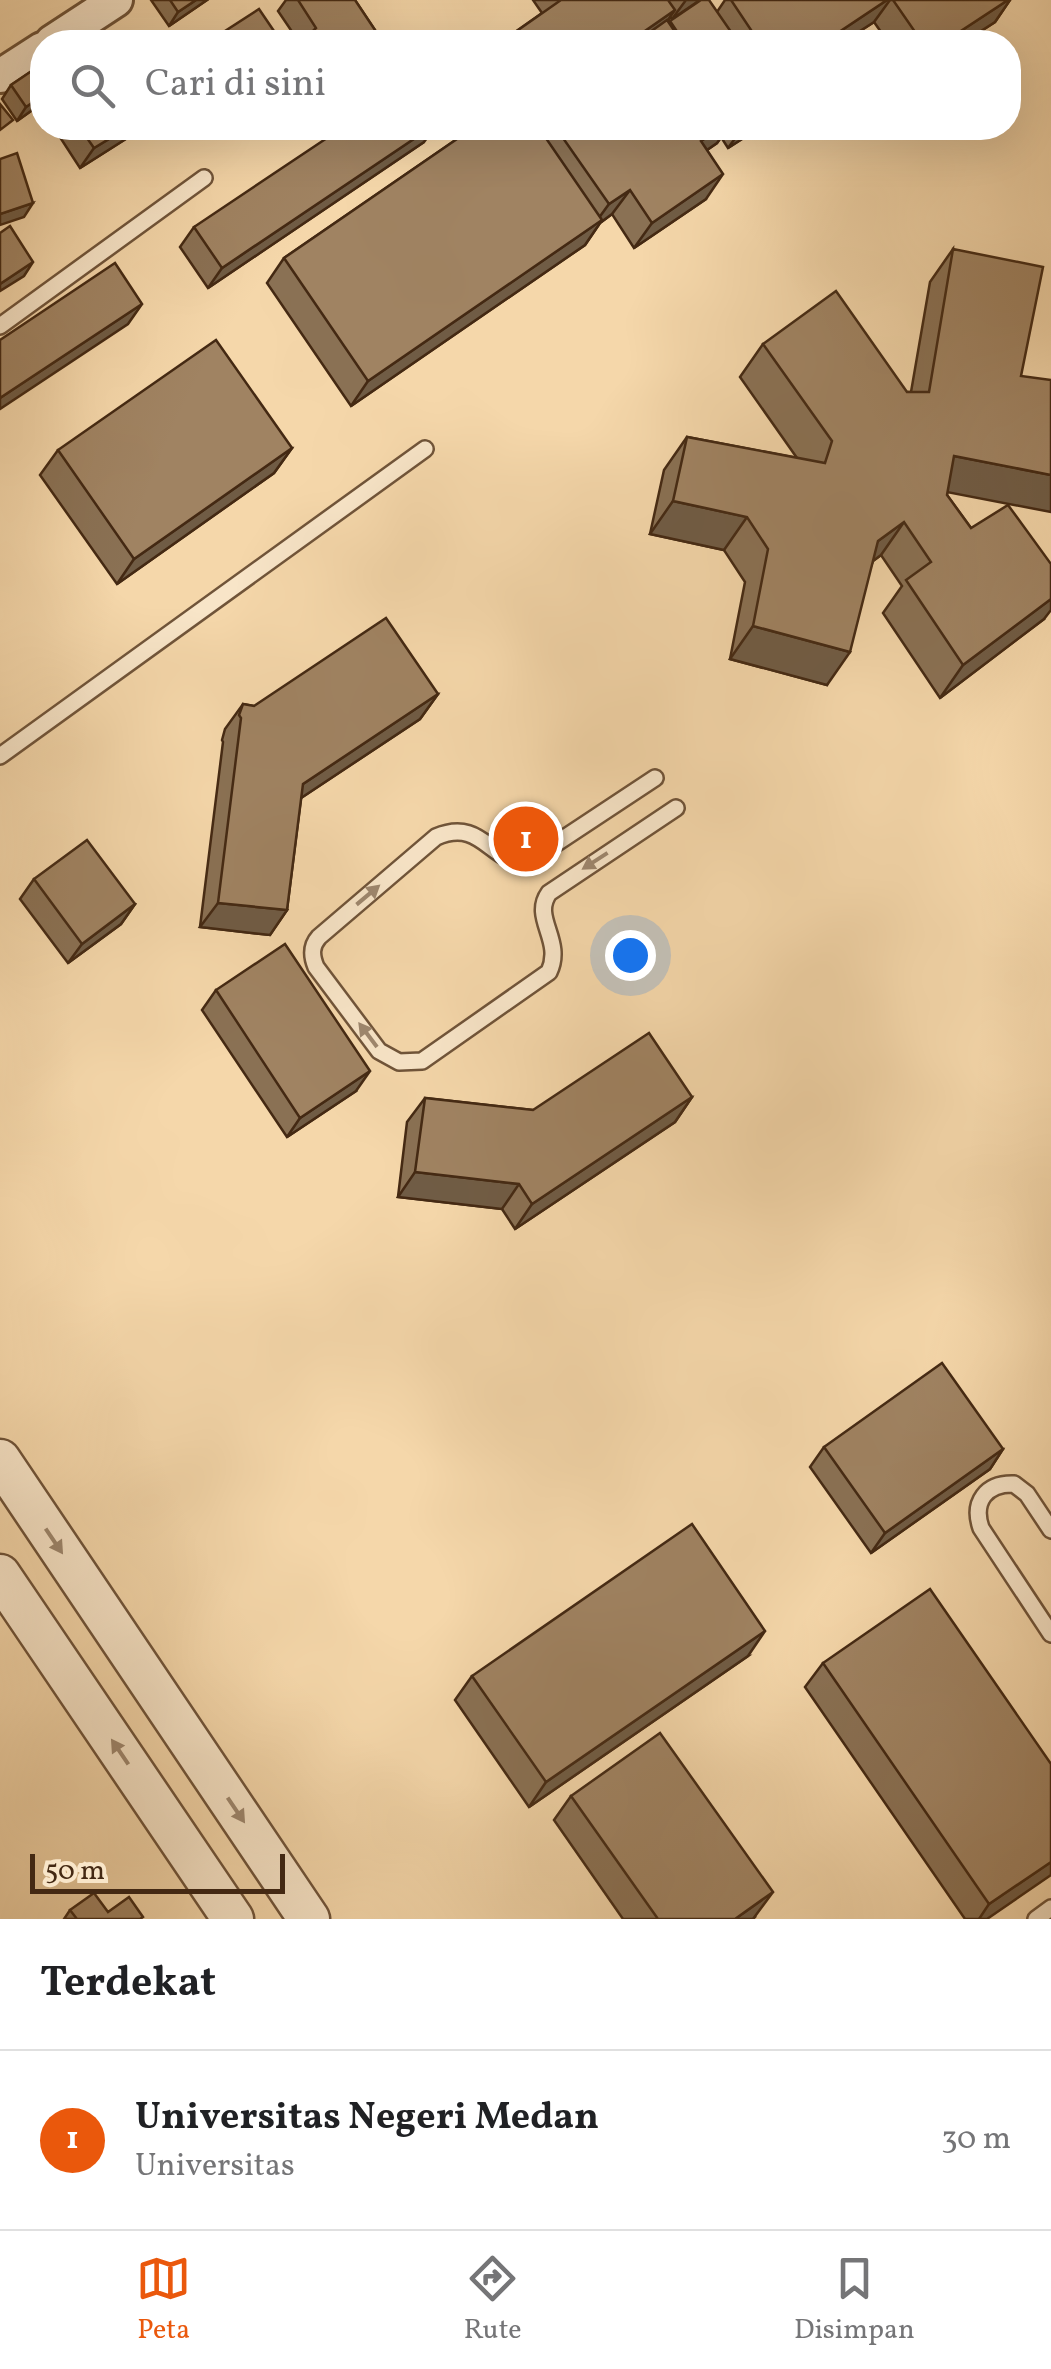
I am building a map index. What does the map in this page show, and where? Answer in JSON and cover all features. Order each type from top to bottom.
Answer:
[{"type":"street","points":[[70,30],[116,0]]},
{"type":"street","points":[[0,76],[30,56]]},
{"type":"street","points":[[0,1460],[309,1919]]},
{"type":"street","points":[[0,1575],[234,1919]]},
{"type":"lane","points":[[0,326],[204,178]]},
{"type":"lane","points":[[0,756],[425,448]]},
{"type":"lane","points":[[654,778],[532,860],[513,861],[467,833],[456,831],[436,838],[314,943],[316,967],[379,1051],[399,1062],[422,1061],[549,972],[554,949],[542,909],[549,893],[676,808]]},
{"type":"lane","points":[[1051,1530],[1027,1494],[1014,1484],[999,1484],[980,1501],[977,1518],[981,1528],[1051,1634]]},
{"type":"lane","points":[[1034,1608],[1051,1597]]},
{"type":"lane","points":[[1036,1919],[1051,1908]]},
{"type":"building","points":[[170,0],[196,0],[178,12]]},
{"type":"building","points":[[298,0],[355,0],[375,30],[314,30]]},
{"type":"building","points":[[561,0],[668,0],[675,10],[646,30],[518,30]]},
{"type":"building","points":[[701,0],[709,0],[730,30],[676,30],[670,21]]},
{"type":"building","points":[[731,0],[887,0],[842,30],[751,30]]},
{"type":"building","points":[[893,0],[1008,0],[962,30],[914,30]]},
{"type":"building","points":[[259,9],[273,30],[227,30]]},
{"type":"building","points":[[667,20],[674,30],[653,30]]},
{"type":"building","points":[[30,72],[30,104],[26,107],[11,85]]},
{"type":"building","points":[[0,104],[13,120],[0,130]]},
{"type":"building","points":[[88,140],[107,140],[94,148]]},
{"type":"building","points":[[324,140],[412,140],[222,268],[194,227]]},
{"type":"building","points":[[456,140],[547,140],[602,220],[368,381],[284,258]]},
{"type":"building","points":[[564,140],[703,140],[723,174],[652,223],[630,190],[609,204]]},
{"type":"building","points":[[17,153],[33,203],[0,214],[0,159]]},
{"type":"building","points":[[10,226],[33,262],[0,284],[0,233]]},
{"type":"building","points":[[953,249],[1043,267],[1021,376],[1051,380],[1051,475],[954,456],[947,495],[971,528],[1008,505],[1051,564],[1051,599],[963,665],[906,580],[931,562],[904,522],[878,541],[850,652],[753,626],[768,549],[747,517],[673,501],[687,437],[825,463],[832,441],[763,344],[836,291],[907,392],[929,392]]},
{"type":"building","points":[[115,263],[142,304],[0,398],[0,340]]},
{"type":"building","points":[[216,340],[292,448],[134,559],[58,450]]},
{"type":"building","points":[[386,618],[438,694],[303,784],[287,910],[218,903],[243,704],[254,706]]},
{"type":"building","points":[[87,840],[135,904],[82,944],[34,879]]},
{"type":"building","points":[[285,944],[370,1071],[300,1118],[216,990]]},
{"type":"building","points":[[649,1033],[692,1097],[532,1204],[519,1184],[415,1172],[425,1098],[533,1110]]},
{"type":"building","points":[[942,1363],[1003,1449],[885,1533],[824,1447]]},
{"type":"building","points":[[692,1524],[765,1631],[546,1782],[472,1676]]},
{"type":"building","points":[[930,1589],[1051,1764],[1051,1862],[989,1904],[823,1663]]},
{"type":"building","points":[[660,1733],[773,1892],[735,1919],[658,1919],[571,1796]]},
{"type":"building","points":[[94,1893],[108,1912],[129,1897],[143,1917],[77,1919],[70,1910]]},
{"type":"place","name":"Universitas Negeri Medan","points":[[526,839]]}]
